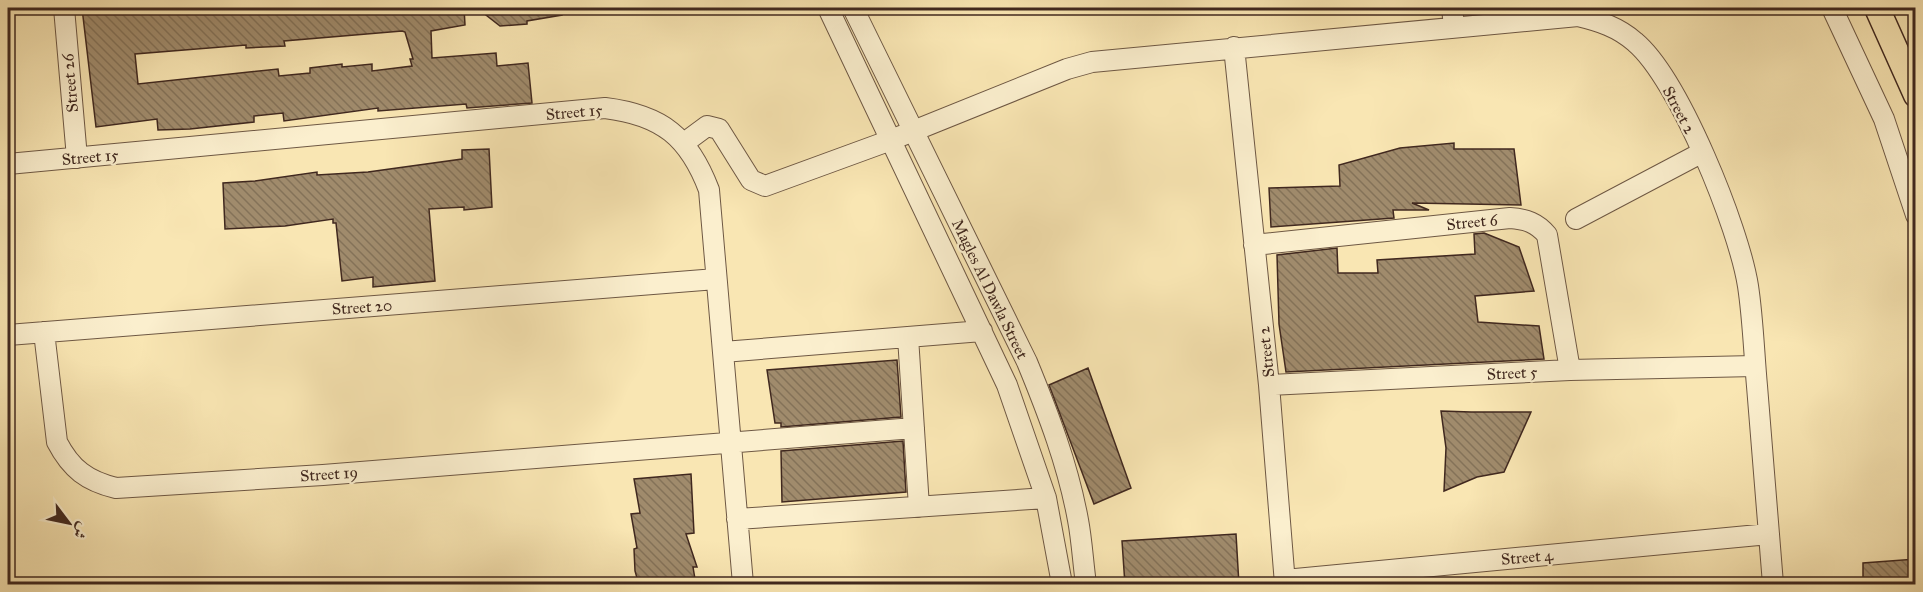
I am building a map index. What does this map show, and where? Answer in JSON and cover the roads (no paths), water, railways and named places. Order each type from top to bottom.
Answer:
[{"type":"main road","points":[[1877,8],[1916,95]]},
{"type":"street","name":"Street 26","points":[[64,8],[77,159]]},
{"type":"street","name":"Magles Al Dawla Street","points":[[828,8],[1007,385],[1046,498],[1062,585]]},
{"type":"street","name":"Magles Al Dawla Street","points":[[853,8],[1027,362],[1048,414],[1065,467],[1078,521],[1086,585]]},
{"type":"street","points":[[1452,8],[1454,27]]},
{"type":"street","points":[[1832,8],[1884,119],[1916,215]]},
{"type":"street","name":"Street 2","points":[[684,143],[707,126],[719,129],[752,180],[765,186],[1092,62],[1578,16],[1599,21],[1619,30],[1636,43],[1650,59],[1682,110],[1732,223],[1748,285],[1773,585]]},
{"type":"street","name":"Street 2","points":[[1234,47],[1269,385],[1285,582]]},
{"type":"street","name":"Street 15","points":[[8,164],[605,108],[632,112],[658,122],[684,143],[698,162],[709,190],[743,585]]},
{"type":"street","points":[[1576,219],[1701,153]]},
{"type":"street","name":"Street 6","points":[[1254,244],[1510,218],[1524,219],[1539,226],[1547,236],[1570,370]]},
{"type":"street","name":"Street 20","points":[[8,335],[716,279]]},
{"type":"street","points":[[723,352],[982,331]]},
{"type":"street","name":"Street 19","points":[[44,332],[57,442],[65,458],[77,472],[95,483],[116,488],[914,428]]},
{"type":"street","points":[[908,337],[919,507]]},
{"type":"street","name":"Street 5","points":[[1269,385],[1570,370],[1755,366]]},
{"type":"street","points":[[737,519],[1046,498]]},
{"type":"street","name":"Street 4","points":[[1285,582],[1769,534]]}]
